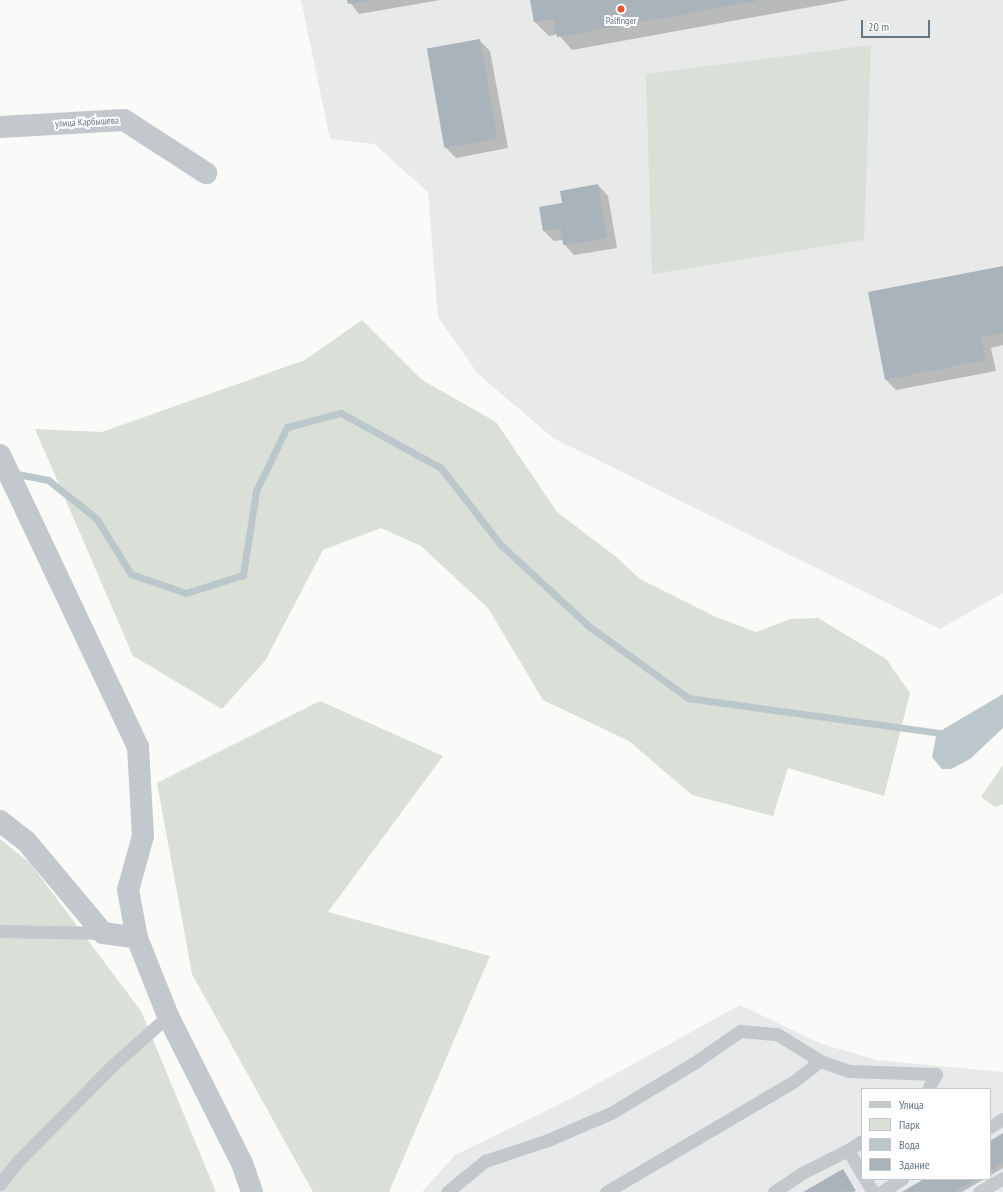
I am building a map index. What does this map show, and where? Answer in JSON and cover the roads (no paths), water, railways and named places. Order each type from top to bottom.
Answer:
[{"type":"street","name":"улица Карбышева","points":[[0,127],[124,120],[206,173]]},
{"type":"street","points":[[0,455],[138,747],[143,836],[128,890],[137,938],[168,1016],[242,1163],[252,1192]]},
{"type":"street","points":[[0,821],[26,840],[103,933],[137,938]]},
{"type":"lane","points":[[0,932],[103,933]]},
{"type":"lane","points":[[0,1184],[19,1160],[107,1071],[168,1016]]},
{"type":"lane","points":[[447,1192],[485,1161],[548,1140],[611,1113],[694,1063],[740,1031],[778,1034],[820,1061],[850,1070],[936,1074],[929,1088]]},
{"type":"lane","points":[[606,1192],[793,1082],[820,1061]]},
{"type":"lane","points":[[991,1126],[1003,1119]]},
{"type":"lane","points":[[774,1192],[804,1172],[848,1150],[861,1142]]},
{"type":"lane","points":[[848,1150],[861,1172]]},
{"type":"lane","points":[[979,1192],[1003,1178]]},
{"type":"lane","points":[[866,1180],[873,1192]]},
{"type":"lane","points":[[881,1192],[900,1180]]},
{"type":"water","points":[[1003,694],[1003,728],[970,759],[951,769],[942,769],[932,757],[936,737],[942,730]]},
{"type":"waterway","points":[[12,473],[48,480],[96,518],[131,574],[186,593],[243,575],[256,491],[287,427],[341,413],[441,468],[501,545],[590,627],[688,698],[949,734]]},
{"type":"place","name":"Palfinger","points":[[621,9]]}]
